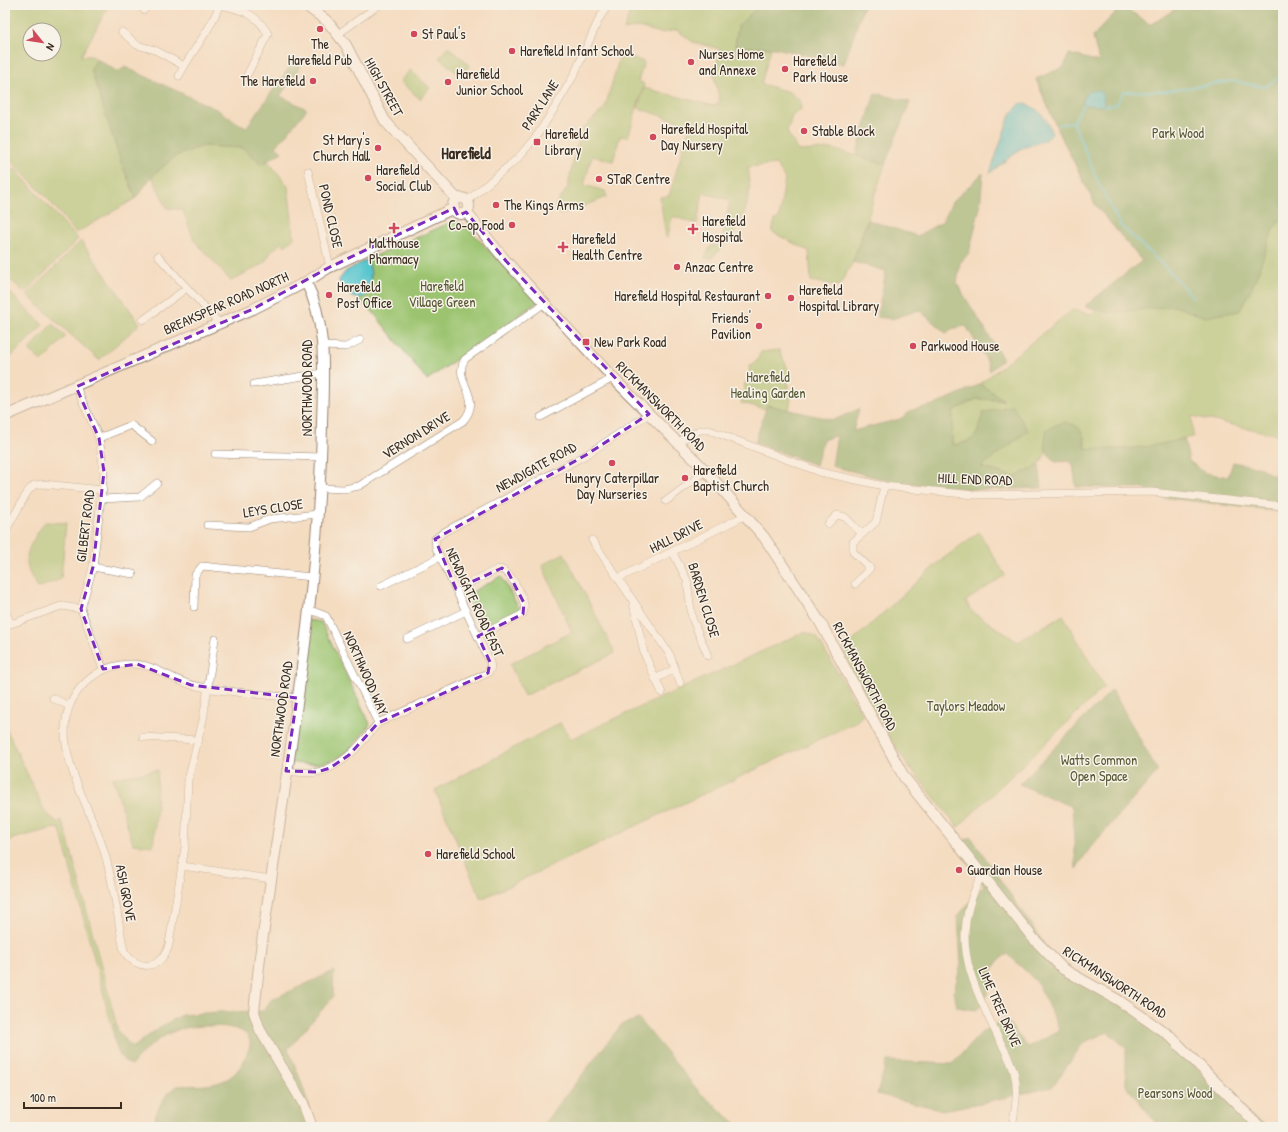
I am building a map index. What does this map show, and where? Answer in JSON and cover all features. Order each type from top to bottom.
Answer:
[{"type":"street","points":[[179,76],[214,21],[218,5]]},
{"type":"street","points":[[222,5],[251,14],[262,24],[268,34],[247,75]]},
{"type":"street","name":"HIGH STREET","points":[[305,5],[327,21],[346,45],[385,121],[460,203]]},
{"type":"street","points":[[338,34],[378,5]]},
{"type":"street","name":"PARK LANE","points":[[460,203],[518,158],[538,134],[574,75],[599,19],[608,5]]},
{"type":"street","points":[[122,32],[137,45],[155,50],[184,66]]},
{"type":"street","name":"POND CLOSE","points":[[308,171],[330,267]]},
{"type":"street","name":"RICKMANSWORTH ROAD","points":[[460,203],[459,213],[466,212],[498,252],[613,378],[706,471],[764,537],[820,622],[904,777],[1048,956],[1063,968],[1118,1000],[1170,1036],[1260,1127]]},
{"type":"street","name":"BREAKSPEAR ROAD NORTH","points":[[5,416],[76,387],[160,348],[253,309],[306,282],[330,267],[460,203]]},
{"type":"street","points":[[158,256],[219,323]]},
{"type":"street","name":"NORTHWOOD ROAD","points":[[306,282],[317,307],[322,346],[322,457],[320,488],[312,577],[297,698],[271,879],[254,1012],[260,1030],[303,1103],[312,1127]]},
{"type":"street","points":[[144,320],[187,288]]},
{"type":"street","name":"VERNON DRIVE","points":[[320,488],[349,488],[359,486],[463,421],[470,410],[471,401],[470,394],[461,374],[462,364],[465,360],[545,303]]},
{"type":"street","points":[[322,346],[346,347],[360,340]]},
{"type":"street","points":[[254,384],[322,373]]},
{"type":"street","points":[[541,417],[613,378]]},
{"type":"street","name":"GILBERT ROAD","points":[[76,387],[99,438],[104,472],[102,500],[93,567],[81,609]]},
{"type":"street","name":"NEWDIGATE ROAD","points":[[435,539],[444,532],[586,455],[649,414]]},
{"type":"street","points":[[99,438],[131,425],[152,441]]},
{"type":"street","name":"HILL END ROAD","points":[[678,442],[700,430],[708,430],[820,472],[884,486],[974,495],[1151,492],[1283,506]]},
{"type":"street","points":[[215,454],[322,457]]},
{"type":"street","points":[[666,501],[706,471]]},
{"type":"street","points":[[102,500],[140,497],[157,483]]},
{"type":"street","points":[[5,532],[28,491],[34,485],[43,484],[103,490]]},
{"type":"street","points":[[856,584],[870,568],[853,552],[853,542],[876,522],[884,486]]},
{"type":"street","name":"LEYS CLOSE","points":[[207,525],[249,527],[270,519],[318,514]]},
{"type":"street","points":[[828,524],[837,515],[845,517],[862,534]]},
{"type":"street","name":"HALL DRIVE","points":[[619,578],[673,553],[744,516]]},
{"type":"street","name":"NEWDIGATE ROAD EAST","points":[[378,723],[488,673],[491,668],[490,662],[440,557],[435,539]]},
{"type":"street","points":[[592,540],[619,578],[670,656],[680,683]]},
{"type":"street","name":"BARDEN CLOSE","points":[[673,553],[686,580],[692,618],[708,656]]},
{"type":"street","points":[[381,586],[440,557]]},
{"type":"street","points":[[194,607],[194,575],[202,566],[312,577]]},
{"type":"street","points":[[93,567],[133,574]]},
{"type":"street","points":[[456,589],[502,568],[508,572],[524,603],[523,614],[478,636]]},
{"type":"street","points":[[632,599],[644,653],[662,693]]},
{"type":"street","points":[[5,610],[11,624],[61,606],[81,609],[103,669]]},
{"type":"street","name":"NORTHWOOD WAY","points":[[286,771],[317,772],[330,768],[349,755],[378,723],[326,616],[308,609]]},
{"type":"street","points":[[407,639],[466,611]]},
{"type":"street","points":[[208,688],[215,639]]},
{"type":"street","name":"ASH GROVE","points":[[208,688],[199,740],[188,780],[187,831],[168,950],[162,959],[155,964],[139,964],[124,951],[103,847],[65,744],[64,730],[69,706],[84,684],[103,669],[120,664],[146,666],[182,682],[208,688],[297,698]]},
{"type":"street","points":[[655,679],[675,669]]},
{"type":"street","points":[[53,698],[69,706]]},
{"type":"street","points":[[143,737],[199,740]]},
{"type":"street","points":[[182,866],[271,879]]},
{"type":"street","name":"LIME TREE DRIVE","points":[[982,874],[966,921],[964,938],[968,968],[1014,1071],[1016,1088],[1012,1127]]},
{"type":"highlighted area","points":[[454,208],[458,216],[466,212],[506,261],[649,414],[586,455],[435,539],[456,589],[502,568],[508,572],[524,603],[523,614],[478,636],[490,662],[488,673],[378,723],[349,755],[330,768],[317,772],[286,771],[297,698],[191,685],[137,664],[103,669],[81,609],[93,567],[104,472],[99,438],[76,387],[253,309],[328,268]]},
{"type":"green space","points":[[5,5],[109,5],[81,56],[91,56],[97,59],[91,70],[121,162],[136,198],[76,233],[47,198],[5,155]]},
{"type":"green space","points":[[632,5],[759,5],[738,26],[735,46],[771,48],[761,84],[789,92],[800,100],[801,109],[792,116],[787,132],[798,151],[832,149],[885,164],[853,262],[839,286],[811,281],[809,251],[772,232],[775,220],[779,218],[785,179],[776,164],[748,167],[750,181],[749,194],[742,218],[729,240],[710,259],[705,258],[711,246],[721,244],[730,200],[703,193],[697,224],[672,216],[668,237],[666,237],[660,197],[669,196],[690,125],[638,108],[644,88],[714,106],[720,101],[714,76],[720,49],[693,42],[677,30],[661,33],[638,27],[624,30]]},
{"type":"green space","points":[[759,5],[864,5],[844,64],[776,48],[735,46],[738,26]]},
{"type":"green space","points":[[1181,5],[1283,22],[1283,436],[1192,416],[1193,437],[1164,444],[1132,448],[1094,449],[1085,448],[1085,437],[1045,442],[1046,453],[1039,465],[1014,477],[980,467],[983,413],[975,436],[967,442],[952,445],[953,411],[976,399],[1003,400],[980,384],[1072,310],[1091,314],[1096,309],[1085,306],[1142,261],[1095,204],[1057,128],[1036,79],[1064,67],[1069,54],[1099,62],[1093,36],[1122,6],[1151,25]]},
{"type":"green space","name":"Park Wood","points":[[1181,5],[1283,5],[1283,218],[1273,229],[1255,281],[1240,311],[1205,317],[1174,306],[1110,313],[1085,306],[1142,261],[1095,204],[1057,128],[1036,79],[1064,67],[1069,54],[1099,62],[1093,36],[1122,6],[1151,25]]},
{"type":"green space","points":[[448,47],[470,65],[461,76],[439,58]]},
{"type":"green space","points":[[626,56],[644,62],[638,81],[644,84],[628,137],[620,136],[613,161],[592,156],[584,185],[605,191],[607,197],[560,215],[555,206],[568,187],[575,153],[583,128],[605,108],[619,59]]},
{"type":"green space","points":[[97,59],[118,72],[125,67],[218,110],[246,128],[294,61],[301,66],[280,96],[307,109],[276,147],[282,152],[262,164],[243,148],[203,146],[177,155],[152,176],[136,198],[121,162],[91,69]]},
{"type":"green space","points":[[410,70],[430,88],[420,99],[400,81]]},
{"type":"green space","points":[[875,93],[910,102],[885,164],[856,156]]},
{"type":"green space","points":[[203,146],[244,148],[262,164],[268,161],[288,186],[294,238],[285,246],[282,242],[271,252],[264,263],[231,281],[194,240],[183,210],[167,208],[152,176],[177,155]]},
{"type":"green space","points":[[5,169],[15,169],[78,239],[25,293],[5,275]]},
{"type":"green space","points":[[983,173],[980,207],[969,253],[960,263],[957,284],[1003,359],[990,371],[986,359],[966,326],[951,329],[947,334],[919,310],[892,319],[877,317],[886,271],[853,262],[868,220],[917,236],[942,222],[952,202]]},
{"type":"green space","name":"Harefield Village Green","points":[[456,220],[467,227],[538,302],[427,380],[373,312],[358,299],[369,294],[371,274],[368,259]]},
{"type":"green space","points":[[81,241],[140,324],[99,360],[27,295]]},
{"type":"green space","points":[[5,288],[43,325],[5,363]]},
{"type":"green space","points":[[52,324],[66,336],[42,362],[29,350]]},
{"type":"green space","name":"Harefield Healing Garden","points":[[779,350],[788,371],[788,391],[791,399],[789,410],[767,405],[766,409],[741,403],[745,383],[748,381],[750,366],[757,361],[761,352]]},
{"type":"green space","points":[[980,384],[1004,400],[976,399],[953,411],[952,445],[967,442],[975,436],[983,413],[1012,405],[1028,431],[981,467],[1014,477],[1039,465],[1042,488],[975,490],[890,481],[832,466],[837,435],[823,440],[816,465],[755,443],[767,405],[834,420],[859,409],[853,431],[900,419],[913,410],[937,404]]},
{"type":"green space","points":[[1063,422],[1074,425],[1080,430],[1085,448],[1135,448],[1184,438],[1189,461],[1205,473],[1228,477],[1233,462],[1261,468],[1283,482],[1283,512],[1159,497],[1143,488],[1076,487],[1073,464],[1069,461],[1055,462],[1046,451],[1045,447],[1047,429]]},
{"type":"green space","points":[[1283,458],[1283,482],[1273,477]]},
{"type":"green space","points":[[45,522],[66,523],[61,579],[38,588],[28,569],[27,561],[30,546]]},
{"type":"green space","name":"Taylors Meadow","points":[[979,532],[1005,575],[966,601],[971,611],[1018,642],[1063,615],[1104,687],[958,827],[911,769],[891,740],[848,664],[844,649],[940,561]]},
{"type":"green space","points":[[564,553],[615,653],[524,696],[510,664],[572,632],[542,565]]},
{"type":"green space","points":[[501,576],[520,610],[482,630],[467,595]]},
{"type":"green space","points":[[309,620],[321,622],[370,724],[354,745],[342,756],[328,762],[304,764],[289,762]]},
{"type":"green space","points":[[804,632],[816,636],[863,715],[856,722],[481,899],[435,790],[560,723],[571,739]]},
{"type":"green space","name":"Watts Common Open Space","points":[[1112,690],[1158,771],[1090,848],[1076,869],[1072,807],[1019,784]]},
{"type":"green space","points":[[5,726],[45,812],[58,823],[61,820],[66,832],[116,1023],[112,1026],[60,829],[54,828],[5,841]]},
{"type":"green space","points":[[158,770],[157,805],[153,846],[133,844],[113,778]]},
{"type":"green space","name":"Pearsons Wood","points":[[971,837],[1062,970],[1148,1021],[1241,1110],[1268,1127],[1159,1127],[1126,1085],[1126,1048],[1108,1032],[1084,1042],[1052,1087],[943,1110],[877,1094],[887,1061],[952,1064],[983,1031],[1006,1020],[1028,1047],[1060,1031],[1037,982],[1008,954],[997,962],[994,967],[985,1001],[981,1006],[976,1010],[957,1007],[954,991],[961,964],[958,916],[984,885],[955,845]]},
{"type":"green space","points":[[334,971],[333,997],[288,1049],[306,1097],[312,1127],[172,1127],[155,1118],[163,1100],[173,1088],[177,1086],[215,1084],[231,1077],[244,1061],[250,1041],[247,1035],[239,1030],[229,1027],[205,1026],[184,1028],[170,1033],[158,1040],[146,1049],[132,1065],[127,1063],[119,1055],[115,1044],[112,1027],[116,1023],[118,1032],[134,1047],[158,1028],[182,1015],[218,1012],[263,1011],[271,1000]]},
{"type":"green space","points":[[639,1019],[700,1093],[740,1127],[541,1127],[622,1024]]},
{"type":"water","points":[[1099,90],[1103,95],[1104,106],[1083,105],[1083,98],[1090,91]]},
{"type":"water","points":[[1021,103],[1032,107],[1041,114],[1052,134],[1046,140],[1020,149],[990,173],[1010,115]]},
{"type":"water","points":[[368,259],[371,274],[369,294],[359,298],[350,296],[345,292],[339,280],[346,271]]},
{"type":"waterway","points":[[1104,106],[1117,104],[1123,92],[1167,91],[1232,81],[1265,87],[1283,74]]},
{"type":"waterway","points":[[1059,125],[1073,122],[1083,105]]},
{"type":"waterway","points":[[1073,122],[1098,182],[1120,225],[1164,266],[1194,298]]},
{"type":"place","name":"The Harefield Pub","points":[[320,29]]},
{"type":"place","name":"St Paul's","points":[[414,34]]},
{"type":"place","name":"Harefield Infant School","points":[[512,51]]},
{"type":"place","name":"Nurses Home and Annexe","points":[[691,62]]},
{"type":"place","name":"Harefield Park House","points":[[785,69]]},
{"type":"place","name":"The Harefield","points":[[313,81]]},
{"type":"place","name":"Harefield Junior School","points":[[448,82]]},
{"type":"place","name":"Stable Block","points":[[804,131]]},
{"type":"place","name":"Harefield Hospital Day Nursery","points":[[653,137]]},
{"type":"place","name":"Harefield Library","points":[[537,142]]},
{"type":"place","name":"St Mary's Church Hall","points":[[378,148]]},
{"type":"place","name":"Harefield Social Club","points":[[368,178]]},
{"type":"place","name":"STaR Centre","points":[[599,179]]},
{"type":"place","name":"The Kings Arms","points":[[496,205]]},
{"type":"place","name":"Co-op Food","points":[[512,225]]},
{"type":"place","name":"Malthouse Pharmacy","points":[[394,228]]},
{"type":"place","name":"Harefield Hospital","points":[[693,229]]},
{"type":"place","name":"Harefield Health Centre","points":[[563,247]]},
{"type":"place","name":"Anzac Centre","points":[[677,267]]},
{"type":"place","name":"Harefield Post Office","points":[[329,295]]},
{"type":"place","name":"Harefield Hospital Restaurant","points":[[768,296]]},
{"type":"place","name":"Harefield Hospital Library","points":[[791,298]]},
{"type":"place","name":"Friends' Pavilion","points":[[759,326]]},
{"type":"place","name":"New Park Road","points":[[586,342]]},
{"type":"place","name":"Parkwood House","points":[[913,346]]},
{"type":"place","name":"Hungry Caterpillar Day Nurseries","points":[[612,463]]},
{"type":"place","name":"Harefield Baptist Church","points":[[685,478]]},
{"type":"place","name":"Harefield School","points":[[428,854]]},
{"type":"place","name":"Guardian House","points":[[959,870]]},
{"type":"district","name":"Harefield","points":[[466,153]]}]
